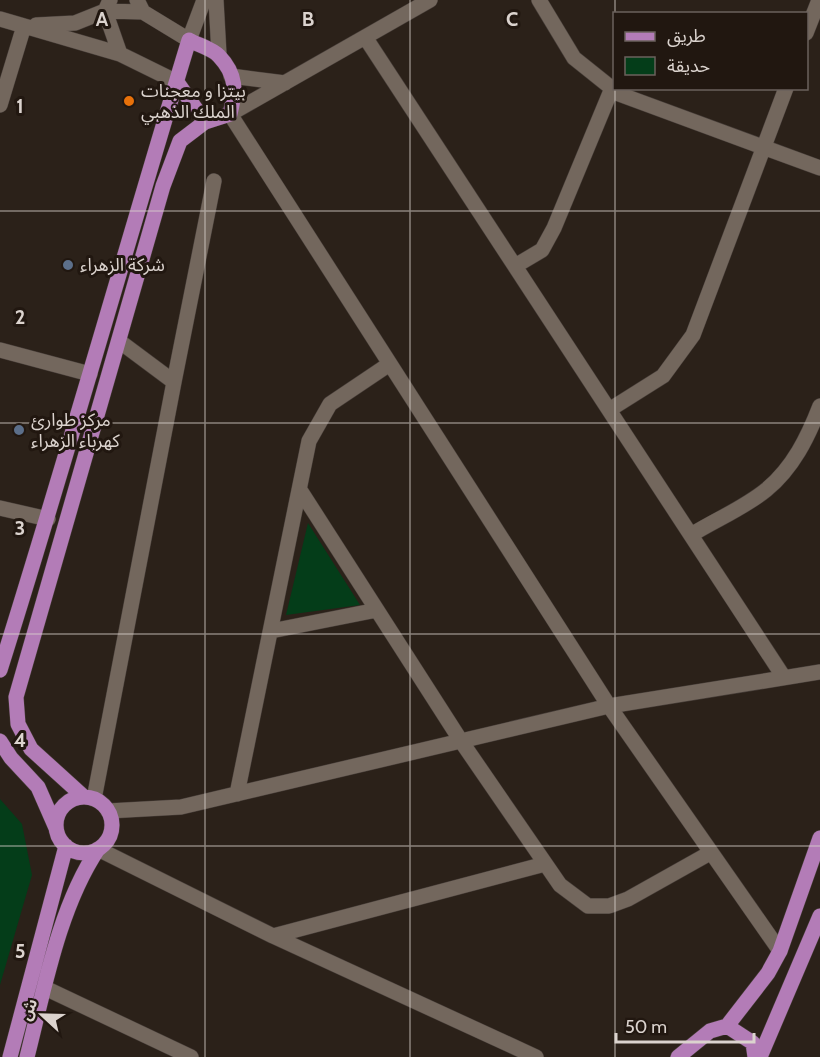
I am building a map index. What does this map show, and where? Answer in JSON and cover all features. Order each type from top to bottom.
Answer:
[{"type":"main road","points":[[0,670],[48,519],[189,40],[219,54],[231,76],[236,92],[230,114],[205,122],[180,141],[163,186],[16,697],[18,724],[31,749],[108,811],[112,828],[105,844],[98,849],[86,868],[72,898],[27,1057]]},
{"type":"main road","points":[[177,82],[205,122]]},
{"type":"main road","points":[[0,741],[11,758],[38,787],[66,846],[81,853],[98,849]]},
{"type":"main road","points":[[56,828],[57,816],[63,806],[73,799],[89,798]]},
{"type":"main road","points":[[678,1057],[710,1031],[727,1026],[768,973],[780,951],[820,838]]},
{"type":"main road","points":[[10,1057],[66,846]]},
{"type":"main road","points":[[760,1057],[818,926]]},
{"type":"main road","points":[[778,1014],[784,983],[780,951]]},
{"type":"main road","points":[[727,1026],[753,1044],[755,1057]]},
{"type":"street","points":[[24,26],[75,22],[108,5],[140,6],[189,40],[204,0]]},
{"type":"street","points":[[216,0],[219,54]]},
{"type":"street","points":[[430,0],[230,114],[388,365],[609,706],[780,951]]},
{"type":"street","points":[[515,266],[542,250],[550,236],[612,88],[574,58],[539,0]]},
{"type":"street","points":[[808,30],[819,0]]},
{"type":"street","points":[[108,5],[120,54]]},
{"type":"street","points":[[0,19],[120,54],[177,82]]},
{"type":"street","points":[[0,105],[24,26]]},
{"type":"street","points":[[365,37],[783,676]]},
{"type":"street","points":[[231,76],[285,83]]},
{"type":"street","points":[[614,90],[619,94],[820,168]]},
{"type":"street","points":[[609,410],[663,376],[693,335],[785,90]]},
{"type":"street","points":[[89,798],[214,181]]},
{"type":"street","points":[[119,341],[174,382]]},
{"type":"street","points":[[0,350],[90,374]]},
{"type":"street","points":[[237,794],[309,441],[330,404],[388,365]]},
{"type":"street","points":[[691,535],[766,490],[788,468],[809,434],[820,406]]},
{"type":"street","points":[[300,490],[460,741],[560,885],[588,906],[609,906],[628,899],[710,853]]},
{"type":"street","points":[[0,508],[48,519]]},
{"type":"street","points":[[271,631],[377,610]]},
{"type":"street","points":[[108,811],[181,807],[609,706],[783,676],[820,672]]},
{"type":"street","points":[[98,849],[273,936],[536,1057]]},
{"type":"street","points":[[273,936],[545,864]]},
{"type":"street","points":[[45,988],[190,1057]]},
{"type":"green space","points":[[308,523],[360,605],[286,615]]},
{"type":"green space","points":[[0,799],[22,824],[32,875],[0,985]]},
{"type":"place","name":"بيتزا و معجنات الملك الذهبي","points":[[129,101]]},
{"type":"place","name":"شركة الزهراء","points":[[68,265]]},
{"type":"place","name":"مركز طوارئ كهرباء الزهراء","points":[[19,430]]}]
